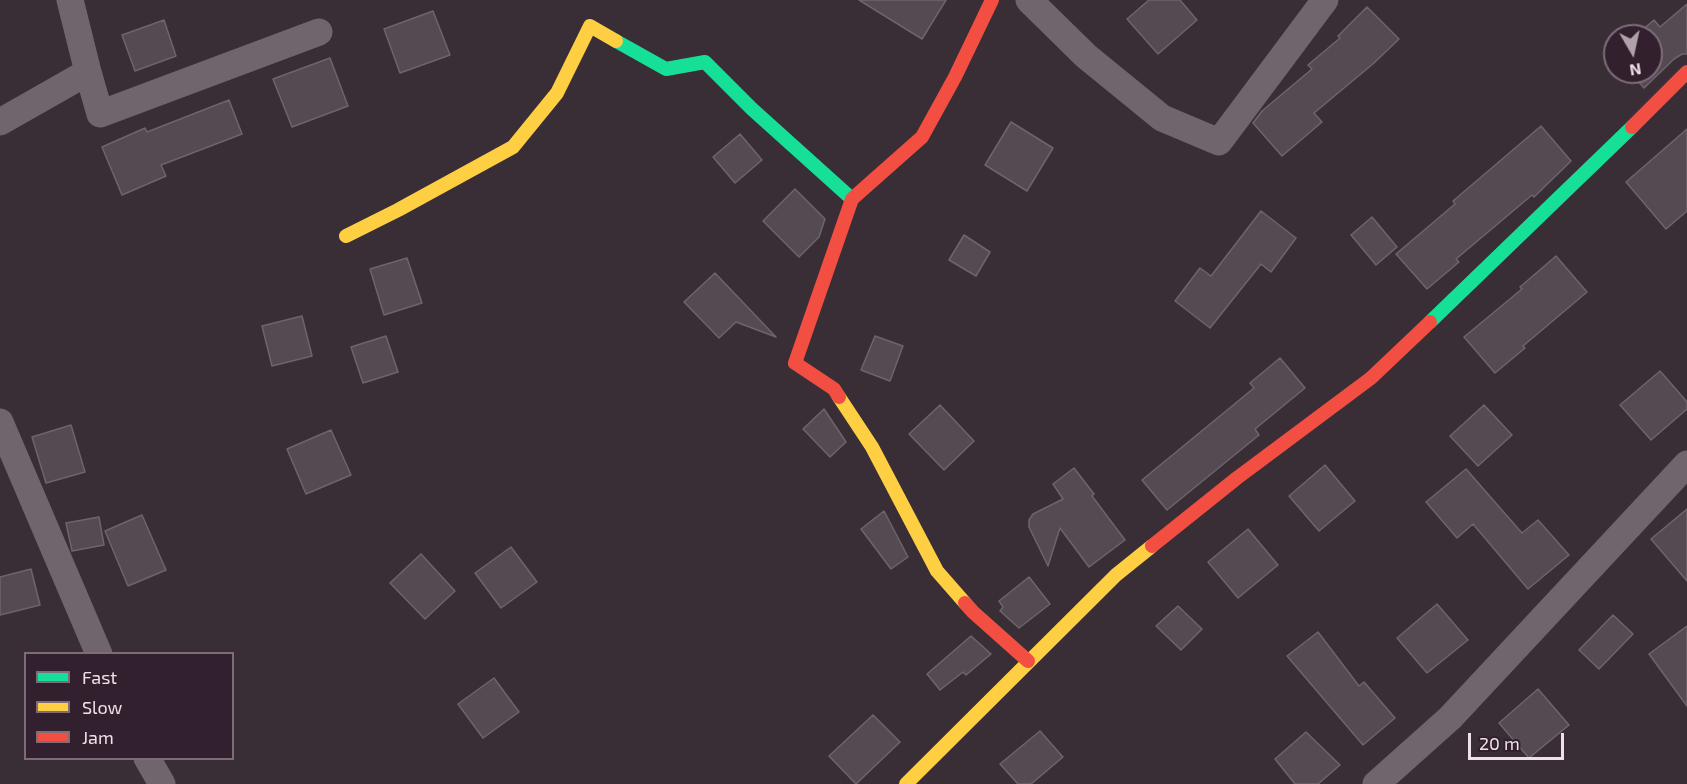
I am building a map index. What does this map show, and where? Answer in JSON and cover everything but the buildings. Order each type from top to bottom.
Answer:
[{"type":"street","points":[[70,0],[100,114],[319,32]]},
{"type":"street","points":[[992,0],[956,77],[922,136],[852,199],[795,363],[834,389],[872,447],[937,571],[973,612],[1028,661]]},
{"type":"street","points":[[1029,0],[1086,56],[1162,118],[1219,142],[1325,0]]},
{"type":"street","points":[[346,236],[513,147],[556,93],[590,26],[666,69],[705,62],[752,110],[852,199]]},
{"type":"street","points":[[0,122],[88,72]]},
{"type":"street","points":[[906,784],[1116,575],[1237,478],[1371,378],[1596,163],[1687,72]]},
{"type":"street","points":[[0,422],[98,652]]},
{"type":"street","points":[[1376,784],[1450,718],[1687,464]]},
{"type":"street","points":[[148,760],[162,784]]},
{"type":"traffic: fast","points":[[616,41],[666,69],[705,62],[752,109],[852,199]]},
{"type":"traffic: fast","points":[[1430,322],[1632,127]]},
{"type":"traffic: slow","points":[[346,236],[513,147],[557,93],[590,26],[616,41]]},
{"type":"traffic: slow","points":[[839,397],[872,447],[937,571],[965,603]]},
{"type":"traffic: slow","points":[[906,784],[1116,575],[1152,546]]},
{"type":"traffic: jam","points":[[839,397],[834,389],[795,363],[852,199],[922,137],[955,77],[992,0]]},
{"type":"traffic: jam","points":[[1632,127],[1687,72]]},
{"type":"traffic: jam","points":[[1152,546],[1237,478],[1371,378],[1430,322]]},
{"type":"traffic: jam","points":[[965,603],[1028,661]]}]
